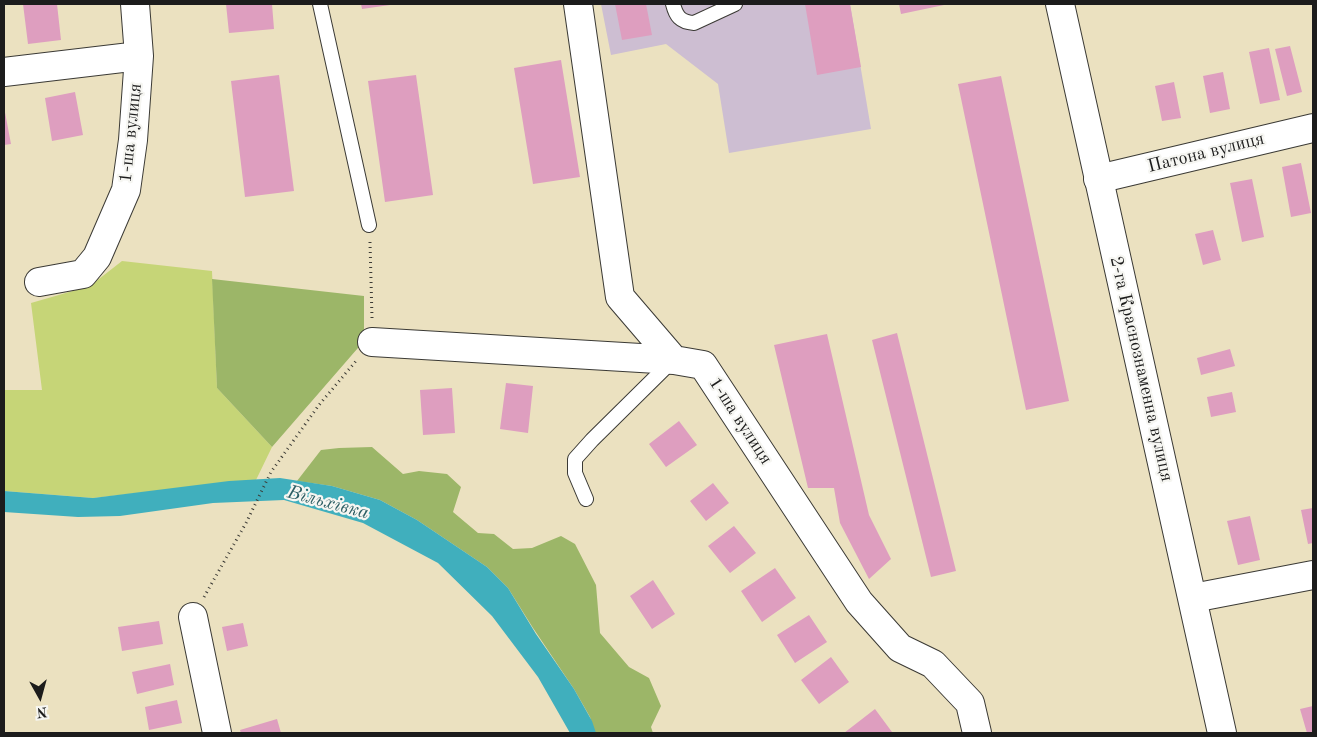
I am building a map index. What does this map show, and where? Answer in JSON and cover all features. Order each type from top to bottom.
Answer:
[{"type":"street","name":"1-ша вулиця","points":[[39,282],[83,274],[97,256],[126,190],[133,140],[139,56],[135,4]]},
{"type":"street","points":[[578,4],[620,297],[674,360]]},
{"type":"street","name":"2-га Краснознаменна вулиця","points":[[1060,4],[1222,733]]},
{"type":"street","points":[[4,72],[139,56]]},
{"type":"street","name":"Патона вулиця","points":[[1098,179],[1313,128]]},
{"type":"street","name":"1-ша вулиця","points":[[372,342],[674,360],[703,365],[728,400],[859,602],[900,648],[933,664],[970,704],[977,733]]},
{"type":"street","points":[[1193,598],[1313,575]]},
{"type":"street","points":[[193,617],[218,733]]},
{"type":"lane","points":[[320,4],[370,225]]},
{"type":"lane","points":[[673,4],[676,14],[681,20],[694,24],[735,4]]},
{"type":"lane","points":[[586,499],[575,472],[575,458],[674,360]]},
{"type":"path","points":[[193,617],[246,523],[271,472],[319,405],[372,342],[370,225]]},
{"type":"shaded area","points":[[601,4],[850,4],[871,129],[729,153],[718,84],[666,44],[611,55]]},
{"type":"green space","points":[[122,261],[212,271],[217,388],[272,447],[256,480],[93,498],[4,491],[4,390],[42,390],[31,303],[90,286]]},
{"type":"green space","points":[[212,279],[364,296],[364,341],[272,447],[217,388]]},
{"type":"green space","points":[[372,447],[403,474],[419,471],[447,474],[461,487],[453,512],[478,533],[494,534],[513,549],[532,548],[561,536],[575,544],[596,585],[600,633],[629,667],[649,678],[661,706],[651,727],[653,733],[595,733],[590,717],[574,689],[508,588],[487,567],[417,520],[380,500],[332,486],[297,481],[321,450]]},
{"type":"water","name":"Вільхівка","points":[[280,478],[332,486],[380,500],[417,520],[487,567],[508,588],[536,634],[574,689],[592,721],[596,733],[570,733],[538,677],[492,616],[438,563],[363,523],[284,500],[213,503],[120,516],[78,517],[4,512],[4,491],[93,498],[229,481]]},
{"type":"building","points":[[23,4],[57,4],[61,40],[28,44]]},
{"type":"building","points":[[226,4],[272,4],[274,29],[229,33]]},
{"type":"building","points":[[361,4],[390,4],[390,5],[362,9]]},
{"type":"building","points":[[615,4],[646,4],[652,35],[622,40]]},
{"type":"building","points":[[805,4],[850,4],[861,67],[817,75]]},
{"type":"building","points":[[899,4],[943,4],[944,5],[901,14]]},
{"type":"building","points":[[1290,46],[1302,92],[1287,96],[1275,49]]},
{"type":"building","points":[[1269,48],[1280,100],[1260,104],[1249,52]]},
{"type":"building","points":[[561,60],[580,177],[533,184],[514,68]]},
{"type":"building","points":[[1223,72],[1230,109],[1210,113],[1203,76]]},
{"type":"building","points":[[279,75],[294,191],[245,197],[231,81]]},
{"type":"building","points":[[416,75],[433,195],[385,202],[368,81]]},
{"type":"building","points":[[1001,76],[1069,401],[1026,410],[958,84]]},
{"type":"building","points":[[1174,82],[1181,118],[1162,121],[1155,86]]},
{"type":"building","points":[[75,92],[83,135],[52,141],[45,98]]},
{"type":"building","points":[[4,107],[11,144],[4,145]]},
{"type":"building","points":[[1301,163],[1311,213],[1291,217],[1282,167]]},
{"type":"building","points":[[1252,179],[1264,237],[1242,242],[1230,183]]},
{"type":"building","points":[[1213,230],[1221,260],[1203,265],[1195,234]]},
{"type":"building","points":[[897,333],[956,571],[931,577],[872,340]]},
{"type":"building","points":[[827,334],[869,515],[891,559],[869,579],[840,523],[834,488],[808,488],[774,345]]},
{"type":"building","points":[[1230,349],[1235,366],[1201,375],[1197,358]]},
{"type":"building","points":[[506,383],[533,386],[528,433],[500,429]]},
{"type":"building","points":[[452,388],[455,433],[423,435],[420,390]]},
{"type":"building","points":[[1232,392],[1236,412],[1211,417],[1207,397]]},
{"type":"building","points":[[679,421],[697,445],[666,467],[649,444]]},
{"type":"building","points":[[713,483],[729,503],[706,521],[690,501]]},
{"type":"building","points":[[1313,508],[1313,543],[1308,544],[1301,510]]},
{"type":"building","points":[[1250,516],[1260,560],[1238,565],[1227,521]]},
{"type":"building","points":[[734,526],[756,553],[730,573],[708,546]]},
{"type":"building","points":[[775,568],[796,598],[762,622],[741,591]]},
{"type":"building","points":[[653,580],[675,614],[652,629],[630,596]]},
{"type":"building","points":[[809,615],[827,642],[795,663],[777,635]]},
{"type":"building","points":[[159,621],[163,644],[122,651],[118,627]]},
{"type":"building","points":[[243,623],[248,646],[227,651],[222,627]]},
{"type":"building","points":[[831,657],[849,682],[819,704],[801,680]]},
{"type":"building","points":[[170,664],[174,685],[137,694],[132,672]]},
{"type":"building","points":[[177,700],[182,723],[149,730],[145,707]]},
{"type":"building","points":[[1313,706],[1313,733],[1307,733],[1300,709]]},
{"type":"building","points":[[875,709],[892,732],[844,733]]},
{"type":"building","points":[[277,719],[281,733],[241,733],[240,730]]}]
